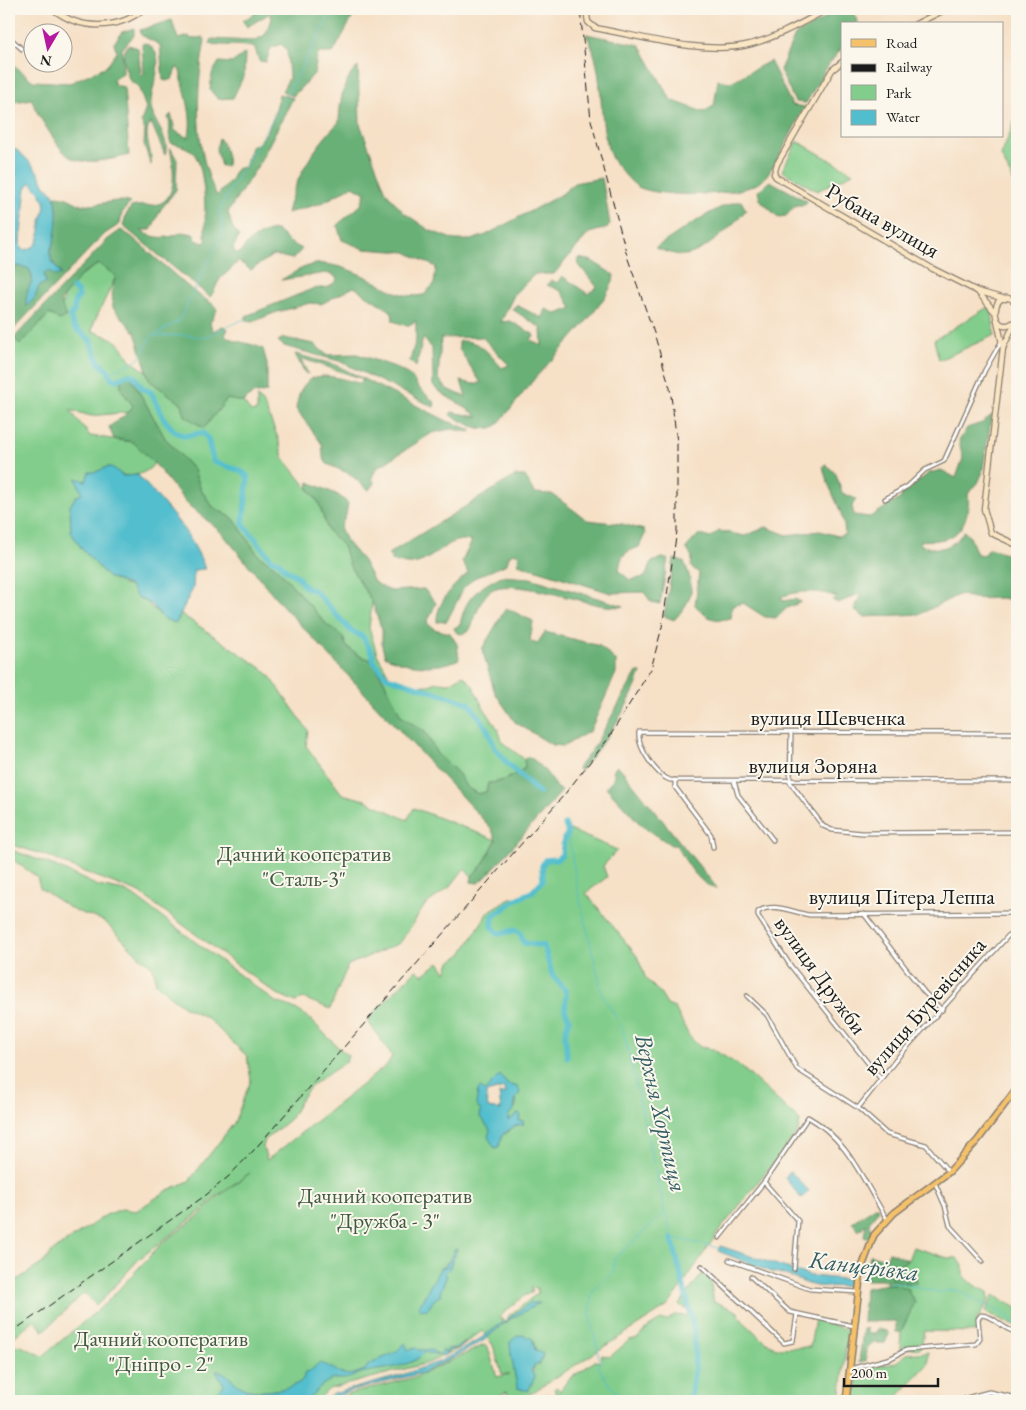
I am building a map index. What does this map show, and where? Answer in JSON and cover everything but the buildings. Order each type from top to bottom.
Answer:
[{"type":"main road","points":[[846,1401],[861,1270],[874,1235],[887,1219],[949,1172],[978,1140],[1017,1088]]},
{"type":"street","points":[[53,9],[73,20],[102,25],[120,23],[144,9]]},
{"type":"street","points":[[586,9],[588,22],[595,28],[710,48],[741,46],[787,30],[828,9]]},
{"type":"street","points":[[920,22],[946,9]]},
{"type":"street","points":[[9,37],[22,49]]},
{"type":"street","name":"Рубана вулиця","points":[[841,63],[832,70],[777,164],[774,174],[780,181],[977,292],[1016,301]]},
{"type":"street","name":"Рубана вулиця","points":[[977,292],[995,315]]},
{"type":"street","points":[[1005,299],[998,302],[995,315],[1003,348],[984,510],[991,533],[1017,545]]},
{"type":"street","points":[[995,315],[1004,324],[1016,321]]},
{"type":"street","points":[[1003,348],[1016,321]]},
{"type":"street","points":[[885,499],[908,486],[925,470],[944,461],[985,370],[1002,342]]},
{"type":"street","name":"вулиця Шевченка","points":[[675,780],[665,778],[640,747],[639,732],[791,734],[1017,733]]},
{"type":"street","points":[[791,734],[790,780],[823,826],[838,832],[862,834],[1017,832]]},
{"type":"street","points":[[675,780],[675,787],[711,835],[713,847]]},
{"type":"street","name":"вулиця Зоряна","points":[[675,780],[1017,781]]},
{"type":"street","points":[[734,781],[738,795],[773,840]]},
{"type":"street","name":"вулиця Пітера Леппа","points":[[758,912],[766,908],[792,910],[810,915],[1017,913]]},
{"type":"street","name":"вулиця Дружби","points":[[758,912],[758,916],[790,965],[880,1078]]},
{"type":"street","points":[[863,914],[924,992],[942,1010]]},
{"type":"street","name":"вулиця Буревісника","points":[[858,1108],[880,1078],[1017,926]]},
{"type":"street","points":[[747,996],[766,1014],[794,1066],[858,1108],[887,1134],[926,1145],[949,1172]]},
{"type":"street","points":[[718,1238],[764,1182],[808,1117],[831,1135],[846,1152],[887,1219]]},
{"type":"street","points":[[764,1182],[798,1221],[794,1269]]},
{"type":"street","points":[[935,1183],[945,1206],[950,1226],[982,1261]]},
{"type":"street","points":[[729,1260],[810,1289],[859,1292]]},
{"type":"street","points":[[702,1266],[784,1343],[793,1341],[797,1314]]},
{"type":"street","points":[[751,1276],[787,1310],[797,1314],[855,1326]]},
{"type":"street","points":[[850,1369],[891,1358],[906,1350],[976,1344],[980,1339],[978,1319],[981,1315],[986,1315],[1006,1329],[1017,1332]]},
{"type":"street","points":[[954,1401],[983,1392],[1005,1394],[1017,1398]]},
{"type":"street","points":[[1005,1394],[1006,1401]]},
{"type":"green space","points":[[261,9],[357,9],[333,53],[318,53],[314,74],[293,96],[282,91],[289,78],[287,50],[281,44],[271,48],[266,62],[259,61],[255,48],[210,44],[212,39],[254,41],[265,35],[272,19],[270,13],[247,27],[243,21]]},
{"type":"green space","points":[[841,9],[853,9],[857,22],[841,22],[841,49],[829,64],[806,103],[795,102],[780,70],[795,35]]},
{"type":"green space","points":[[172,20],[178,39],[189,36],[191,39],[203,37],[205,40],[200,79],[200,139],[209,178],[217,196],[231,180],[236,169],[244,167],[252,145],[258,144],[270,127],[279,94],[293,98],[259,164],[228,212],[232,226],[239,237],[233,248],[236,254],[241,252],[256,237],[272,230],[277,230],[289,242],[302,249],[293,259],[273,255],[251,270],[238,261],[220,279],[210,297],[123,226],[126,215],[131,207],[156,205],[169,196],[173,180],[170,147],[177,160],[176,190],[161,209],[151,230],[141,230],[155,237],[172,236],[181,232],[194,234],[196,240],[203,243],[207,241],[205,236],[203,182],[198,162],[190,150],[171,143],[170,140],[168,117],[171,114],[175,131],[188,138],[190,130],[190,114],[180,71],[177,67],[172,79],[163,80],[160,45],[141,35],[140,30]]},
{"type":"green space","points":[[134,28],[134,35],[122,49],[123,73],[113,79],[115,85],[124,87],[129,155],[97,161],[73,159],[64,153],[55,140],[35,108],[32,99],[15,102],[9,106],[9,61],[33,81],[70,83],[107,66],[117,52],[114,43],[122,32]]},
{"type":"green space","points":[[586,34],[640,45],[671,100],[703,112],[714,106],[718,80],[731,82],[770,61],[792,105],[805,107],[772,168],[760,182],[736,191],[718,193],[681,194],[649,191],[638,187],[628,179],[612,159],[604,129],[597,65]]},
{"type":"green space","points":[[145,43],[153,48],[157,55],[157,72],[151,107],[166,143],[165,155],[151,122],[148,127],[147,138],[151,165],[144,144],[145,130],[141,122],[146,108],[138,86],[130,81],[124,58],[125,49],[128,45],[138,48],[141,75],[144,75],[142,44]]},
{"type":"green space","points":[[245,53],[244,75],[233,98],[218,99],[210,90],[212,74],[219,62],[232,63]]},
{"type":"green space","points":[[358,67],[360,124],[386,192],[403,212],[429,230],[455,240],[471,240],[486,235],[562,194],[574,183],[602,178],[610,224],[607,228],[589,233],[554,274],[535,274],[515,293],[501,322],[510,321],[533,334],[534,337],[530,339],[542,346],[541,328],[512,309],[516,305],[542,318],[546,309],[557,314],[572,308],[561,291],[547,285],[551,280],[557,283],[562,276],[588,294],[597,287],[579,265],[578,258],[592,261],[614,275],[611,285],[593,313],[535,378],[496,426],[484,429],[478,428],[450,415],[452,412],[478,417],[433,386],[432,348],[423,338],[416,367],[410,361],[416,339],[416,321],[407,326],[393,321],[392,312],[354,287],[321,304],[310,303],[274,313],[252,322],[246,321],[246,316],[312,289],[329,287],[337,280],[335,276],[326,273],[281,280],[302,268],[316,264],[347,269],[404,295],[424,295],[434,284],[436,267],[406,252],[364,249],[342,240],[337,225],[361,205],[365,193],[353,186],[322,203],[287,213],[300,175],[321,142],[339,122],[343,92],[348,78]],"holes":[[[482,337],[509,365],[502,368],[479,345],[467,341],[459,341],[459,349],[481,383],[473,384],[461,381],[466,397],[447,389],[438,378],[441,338]]]},
{"type":"green space","points":[[1015,120],[1017,123],[1017,189],[1001,156]]},
{"type":"green space","points":[[219,138],[226,152],[227,166],[221,166],[216,150]]},
{"type":"green space","points":[[797,141],[853,173],[817,191],[782,171]]},
{"type":"green space","points":[[770,181],[807,201],[805,205],[796,205],[786,216],[778,217],[760,200],[758,191]]},
{"type":"green space","points":[[55,196],[65,197],[78,204],[85,205],[114,201],[130,203],[122,213],[120,224],[103,235],[9,334],[9,273],[16,266],[28,268],[32,280],[27,291],[34,298],[39,286],[46,283],[44,274],[48,271],[61,274],[52,261],[50,252],[54,243],[57,210]]},
{"type":"green space","points":[[741,201],[746,210],[727,230],[702,249],[694,253],[682,255],[655,248],[709,213],[731,203]]},
{"type":"green space","points":[[121,230],[132,237],[193,291],[214,305],[217,310],[210,323],[213,331],[223,326],[228,329],[225,335],[229,338],[263,349],[267,364],[267,392],[252,394],[243,402],[227,399],[204,428],[185,416],[182,404],[150,381],[135,332],[113,308],[112,289],[116,276],[99,264],[83,273],[60,301],[66,317],[60,320],[49,314],[20,345],[14,338],[107,240]]},
{"type":"green space","name":"Дачний кооператив \"Сталь-3\"","points":[[99,264],[116,276],[92,331],[111,338],[121,345],[131,361],[146,371],[150,381],[183,404],[204,428],[227,399],[243,402],[251,412],[257,411],[257,397],[263,402],[278,438],[283,457],[319,503],[328,531],[343,546],[350,566],[372,602],[369,628],[377,654],[391,679],[410,686],[429,685],[437,682],[450,683],[463,675],[473,686],[482,705],[498,729],[503,743],[524,759],[525,768],[502,782],[488,783],[486,792],[478,794],[466,787],[459,774],[437,754],[425,732],[401,716],[383,679],[371,660],[358,655],[346,646],[343,637],[327,625],[277,568],[258,555],[234,519],[213,507],[201,490],[194,470],[165,438],[129,374],[121,378],[121,389],[133,406],[129,412],[91,416],[70,410],[90,436],[133,442],[157,459],[145,472],[133,476],[122,475],[117,472],[123,585],[130,586],[164,619],[176,623],[181,614],[269,675],[308,730],[306,746],[342,794],[365,800],[407,820],[414,808],[496,840],[484,863],[472,876],[464,869],[450,887],[425,905],[400,943],[348,965],[330,1009],[303,998],[296,1002],[275,993],[140,893],[48,856],[9,844],[9,343],[14,338],[20,344],[49,314],[60,320],[63,301],[70,286],[82,275]]},
{"type":"green space","points":[[988,307],[992,314],[995,335],[939,360],[934,340]]},
{"type":"green space","points":[[284,338],[314,344],[327,355],[357,354],[395,367],[412,377],[417,386],[435,403],[434,407],[339,361],[284,346],[278,341]]},
{"type":"green space","points":[[295,354],[336,365],[447,421],[472,430],[470,432],[451,429],[432,433],[377,468],[372,477],[374,483],[369,490],[350,474],[327,464],[323,457],[322,444],[296,409],[299,395],[310,380],[325,376],[358,383],[362,382],[363,379],[303,359],[301,360],[308,374],[305,373]]},
{"type":"green space","points":[[129,374],[165,438],[194,470],[201,490],[213,507],[234,519],[258,555],[277,568],[327,625],[343,637],[346,646],[358,655],[371,660],[383,679],[401,716],[425,732],[437,754],[459,774],[466,787],[478,794],[486,792],[488,783],[498,782],[525,768],[524,759],[529,757],[541,766],[557,788],[562,791],[485,878],[478,883],[471,882],[472,876],[484,863],[496,840],[491,828],[281,604],[221,532],[187,504],[155,464],[133,442],[114,439],[109,427],[129,412],[133,406],[121,389],[121,378]]},
{"type":"green space","points":[[992,415],[982,474],[978,483],[968,494],[967,515],[961,527],[951,537],[920,541],[921,545],[928,547],[946,547],[960,537],[964,531],[970,537],[977,554],[984,555],[989,548],[1017,556],[1017,604],[1003,598],[976,598],[960,594],[920,614],[864,617],[854,610],[861,593],[838,603],[832,600],[837,597],[816,592],[801,592],[781,597],[783,601],[795,599],[801,602],[787,608],[776,618],[765,617],[743,603],[732,606],[731,618],[719,619],[707,616],[695,605],[699,573],[691,567],[692,557],[686,548],[699,534],[710,538],[719,531],[745,536],[766,527],[787,535],[820,531],[838,536],[845,534],[842,516],[823,466],[826,464],[836,474],[842,493],[856,499],[852,506],[854,515],[870,517],[901,498],[902,494],[929,473],[941,470],[956,478],[963,458],[959,441],[967,428],[982,423]]},
{"type":"green space","points":[[515,476],[525,476],[534,493],[552,494],[587,520],[622,524],[644,530],[645,534],[639,547],[624,555],[619,571],[630,580],[645,577],[652,562],[662,558],[668,559],[660,604],[651,602],[644,592],[611,593],[518,564],[519,555],[513,553],[509,556],[507,564],[474,578],[463,589],[447,621],[437,622],[439,608],[443,601],[457,583],[468,573],[462,561],[472,541],[456,541],[427,559],[412,564],[393,561],[388,554]]},
{"type":"green space","points":[[309,482],[338,495],[348,503],[346,515],[340,528],[346,541],[363,561],[374,582],[390,591],[424,589],[436,603],[427,623],[434,629],[450,633],[457,644],[459,659],[441,665],[422,666],[402,663],[385,656],[382,646],[382,630],[372,602],[350,566],[343,546],[328,531],[319,503],[308,488]]},
{"type":"green space","points":[[674,559],[684,562],[688,571],[691,593],[689,600],[674,620],[664,616]]},
{"type":"green space","points":[[501,576],[530,578],[624,606],[615,607],[594,604],[528,588],[499,587],[486,595],[469,631],[461,634],[456,632],[454,628],[460,625],[465,607],[473,595],[485,585]]},
{"type":"green space","points":[[506,608],[533,621],[530,641],[537,644],[545,632],[600,646],[616,661],[616,673],[590,731],[564,746],[552,745],[515,722],[495,693],[482,649]]},
{"type":"green space","points":[[637,672],[641,673],[630,700],[607,737],[580,771],[578,768],[594,747]]},
{"type":"green space","points":[[617,766],[717,888],[710,886],[698,877],[676,845],[671,845],[641,825],[606,787],[615,777],[613,770]]},
{"type":"green space","points":[[570,830],[617,850],[603,866],[607,877],[586,893],[637,956],[646,979],[660,993],[667,1005],[675,1008],[689,1036],[700,1047],[712,1049],[740,1066],[800,1121],[798,1132],[719,1231],[668,1306],[519,1401],[510,1401],[507,1392],[486,1401],[332,1401],[349,1394],[416,1377],[484,1345],[488,1348],[497,1377],[510,1374],[502,1374],[493,1345],[482,1331],[460,1348],[428,1363],[329,1389],[317,1401],[9,1401],[9,1348],[19,1345],[43,1356],[106,1303],[161,1244],[200,1215],[216,1198],[250,1173],[215,1197],[199,1213],[139,1259],[100,1302],[96,1305],[84,1293],[44,1331],[34,1320],[9,1341],[9,1285],[43,1263],[53,1251],[106,1215],[122,1209],[136,1211],[168,1190],[189,1181],[234,1123],[251,1080],[247,1056],[206,1017],[186,1008],[167,994],[156,983],[153,967],[139,956],[104,921],[73,910],[40,888],[37,877],[9,857],[9,849],[55,866],[98,886],[125,891],[134,896],[277,1003],[288,1006],[307,1017],[348,1055],[346,1062],[313,1084],[303,1096],[291,1118],[265,1140],[263,1147],[267,1160],[387,1065],[392,1056],[367,1020],[416,970],[423,975],[439,962],[446,972],[450,962],[462,954],[488,912],[510,898],[529,894],[543,880],[542,866],[545,860],[557,859],[562,855],[564,839],[569,836]],"holes":[[[490,1087],[517,1087],[516,1106],[509,1114],[508,1122],[519,1121],[506,1134],[490,1130],[484,1092]],[[531,1288],[537,1288],[538,1293],[507,1317],[507,1323],[499,1317],[524,1296],[533,1292]],[[533,1341],[536,1353],[528,1391],[515,1373],[511,1355]]]},
{"type":"green space","points":[[877,1206],[879,1210],[869,1222],[872,1232],[867,1239],[864,1236],[866,1224],[859,1231],[852,1222]]},
{"type":"green space","points":[[913,1247],[948,1258],[957,1258],[963,1265],[963,1275],[974,1285],[988,1292],[989,1300],[977,1320],[978,1332],[924,1331],[921,1348],[900,1349],[901,1328],[915,1302],[904,1289],[896,1285],[887,1284],[885,1281],[896,1280],[906,1283],[902,1276],[890,1276],[888,1272],[908,1260]]},
{"type":"green space","points":[[889,1252],[908,1260],[888,1272],[890,1276],[915,1277],[916,1283],[896,1280],[866,1280],[870,1255],[886,1259]]},
{"type":"green space","points":[[705,1274],[711,1280],[713,1301],[737,1311],[742,1320],[762,1339],[776,1348],[810,1347],[815,1319],[848,1330],[840,1401],[538,1401],[548,1394],[551,1396],[556,1394],[554,1389],[557,1387],[560,1391],[568,1380],[595,1361],[600,1362],[602,1355],[610,1357],[629,1340],[638,1338],[647,1328],[661,1320],[668,1320],[674,1315],[686,1316],[688,1314],[687,1309],[679,1305],[701,1275]]},
{"type":"green space","points":[[896,1284],[909,1289],[909,1293],[915,1302],[901,1332],[896,1332],[896,1321],[863,1322],[865,1288]]},
{"type":"green space","points":[[994,1295],[1017,1308],[1017,1327],[985,1312]]},
{"type":"green space","points":[[867,1328],[867,1333],[876,1333],[877,1329],[887,1331],[889,1334],[885,1343],[876,1343],[875,1341],[867,1348],[866,1361],[859,1363],[863,1329]]},
{"type":"green space","points":[[928,1352],[928,1364],[893,1401],[855,1401],[858,1370],[895,1363],[907,1354]]},
{"type":"water","points":[[9,144],[30,162],[45,186],[54,196],[57,219],[50,256],[61,274],[55,276],[48,271],[44,274],[46,283],[39,286],[35,298],[26,307],[32,274],[28,268],[16,266],[9,273]],"holes":[[[31,182],[41,194],[44,210],[38,240],[30,249],[24,250],[21,249],[20,242],[26,188]]]},
{"type":"water","points":[[112,467],[123,476],[138,475],[185,530],[199,555],[205,569],[194,570],[193,588],[176,623],[164,619],[151,604],[137,597],[130,586],[108,577],[81,548],[71,532],[70,506],[76,496],[82,494],[76,478],[86,481],[89,472],[96,472]]},
{"type":"water","points":[[500,1075],[507,1084],[518,1087],[520,1093],[516,1098],[514,1110],[509,1114],[508,1121],[519,1113],[521,1115],[519,1121],[523,1121],[524,1124],[515,1126],[502,1135],[499,1147],[495,1148],[488,1137],[490,1130],[480,1117],[481,1111],[476,1105],[478,1090],[481,1088],[484,1091]],"holes":[[[504,1088],[505,1094],[499,1094],[501,1110],[488,1108],[486,1093]]]},
{"type":"water","points":[[790,1171],[809,1191],[801,1198],[785,1178]]},
{"type":"water","points":[[720,1246],[811,1276],[853,1280],[852,1287],[820,1287],[810,1285],[718,1251]]},
{"type":"water","points":[[457,1249],[449,1269],[445,1273],[447,1276],[440,1293],[441,1295],[435,1299],[428,1309],[419,1310],[419,1306],[441,1267],[446,1267],[446,1263],[449,1262],[454,1250]]},
{"type":"water","points":[[530,1303],[540,1303],[507,1321],[483,1341],[422,1373],[351,1391],[324,1401],[333,1394],[399,1376],[441,1361],[477,1341]]},
{"type":"water","points":[[522,1335],[532,1338],[535,1350],[543,1354],[540,1364],[535,1364],[531,1371],[535,1377],[528,1391],[517,1388],[510,1346],[510,1342],[517,1336]]},
{"type":"water","points":[[468,1340],[460,1348],[449,1350],[444,1356],[424,1352],[414,1361],[406,1364],[363,1373],[345,1379],[331,1380],[306,1401],[214,1401],[212,1399],[224,1385],[216,1370],[224,1373],[245,1389],[258,1391],[276,1390],[299,1383],[303,1379],[305,1372],[308,1373],[319,1363],[340,1373],[350,1375],[366,1369],[368,1365],[396,1352],[405,1343],[408,1350],[416,1348],[418,1350],[431,1350],[440,1355],[443,1350],[446,1353],[447,1349],[459,1346]]},
{"type":"waterway","points":[[213,253],[223,232],[219,209],[288,93],[333,9]]},
{"type":"waterway","points":[[109,373],[138,360],[152,336],[179,321],[211,256]]},
{"type":"waterway","name":"Верхня Хортиця","points":[[73,288],[79,297],[75,300],[74,311],[70,316],[74,327],[90,340],[99,363],[107,369],[111,378],[117,380],[129,374],[135,377],[142,388],[151,392],[164,419],[174,431],[184,436],[203,433],[208,439],[213,461],[240,471],[248,477],[243,524],[271,559],[279,562],[286,570],[297,576],[305,587],[315,591],[350,630],[363,637],[372,653],[374,662],[387,677],[469,703],[486,727],[495,748],[507,763],[539,793]]},
{"type":"waterway","points":[[155,336],[189,335],[203,338],[244,319]]},
{"type":"waterway","name":"Верхня Хортиця","points":[[565,824],[568,833],[564,839],[562,855],[557,859],[545,860],[542,866],[543,880],[532,892],[517,899],[493,916],[492,926],[498,934],[516,930],[520,933],[524,943],[544,946],[552,975],[566,991],[565,1010],[569,1019],[565,1034],[567,1057]]},
{"type":"waterway","name":"Верхня Хортиця","points":[[568,833],[578,892],[603,996],[623,1029],[665,1212],[614,1259],[614,1272],[595,1288],[591,1297],[590,1317],[598,1351],[599,1367],[606,1380],[623,1401]]},
{"type":"waterway","name":"Канцерівка","points":[[666,1213],[672,1238],[720,1249]]},
{"type":"waterway","name":"Верхня Хортиця","points":[[672,1238],[694,1329],[695,1368],[690,1401]]},
{"type":"waterway","name":"Канцерівка","points":[[889,1283],[897,1282],[937,1292],[956,1290],[1009,1317],[1017,1326]]},
{"type":"railway","points":[[9,1334],[206,1195],[228,1177],[254,1150],[564,795],[608,739],[651,669],[662,627],[677,531],[677,442],[670,388],[654,333],[628,259],[591,120],[580,9]]},
{"type":"park label","name":"Дачний кооператив \"Дружба - 3\"","points":[[385,1208]]},
{"type":"park label","name":"Дачний кооператив \"Дніпро - 2\"","points":[[161,1350]]}]
